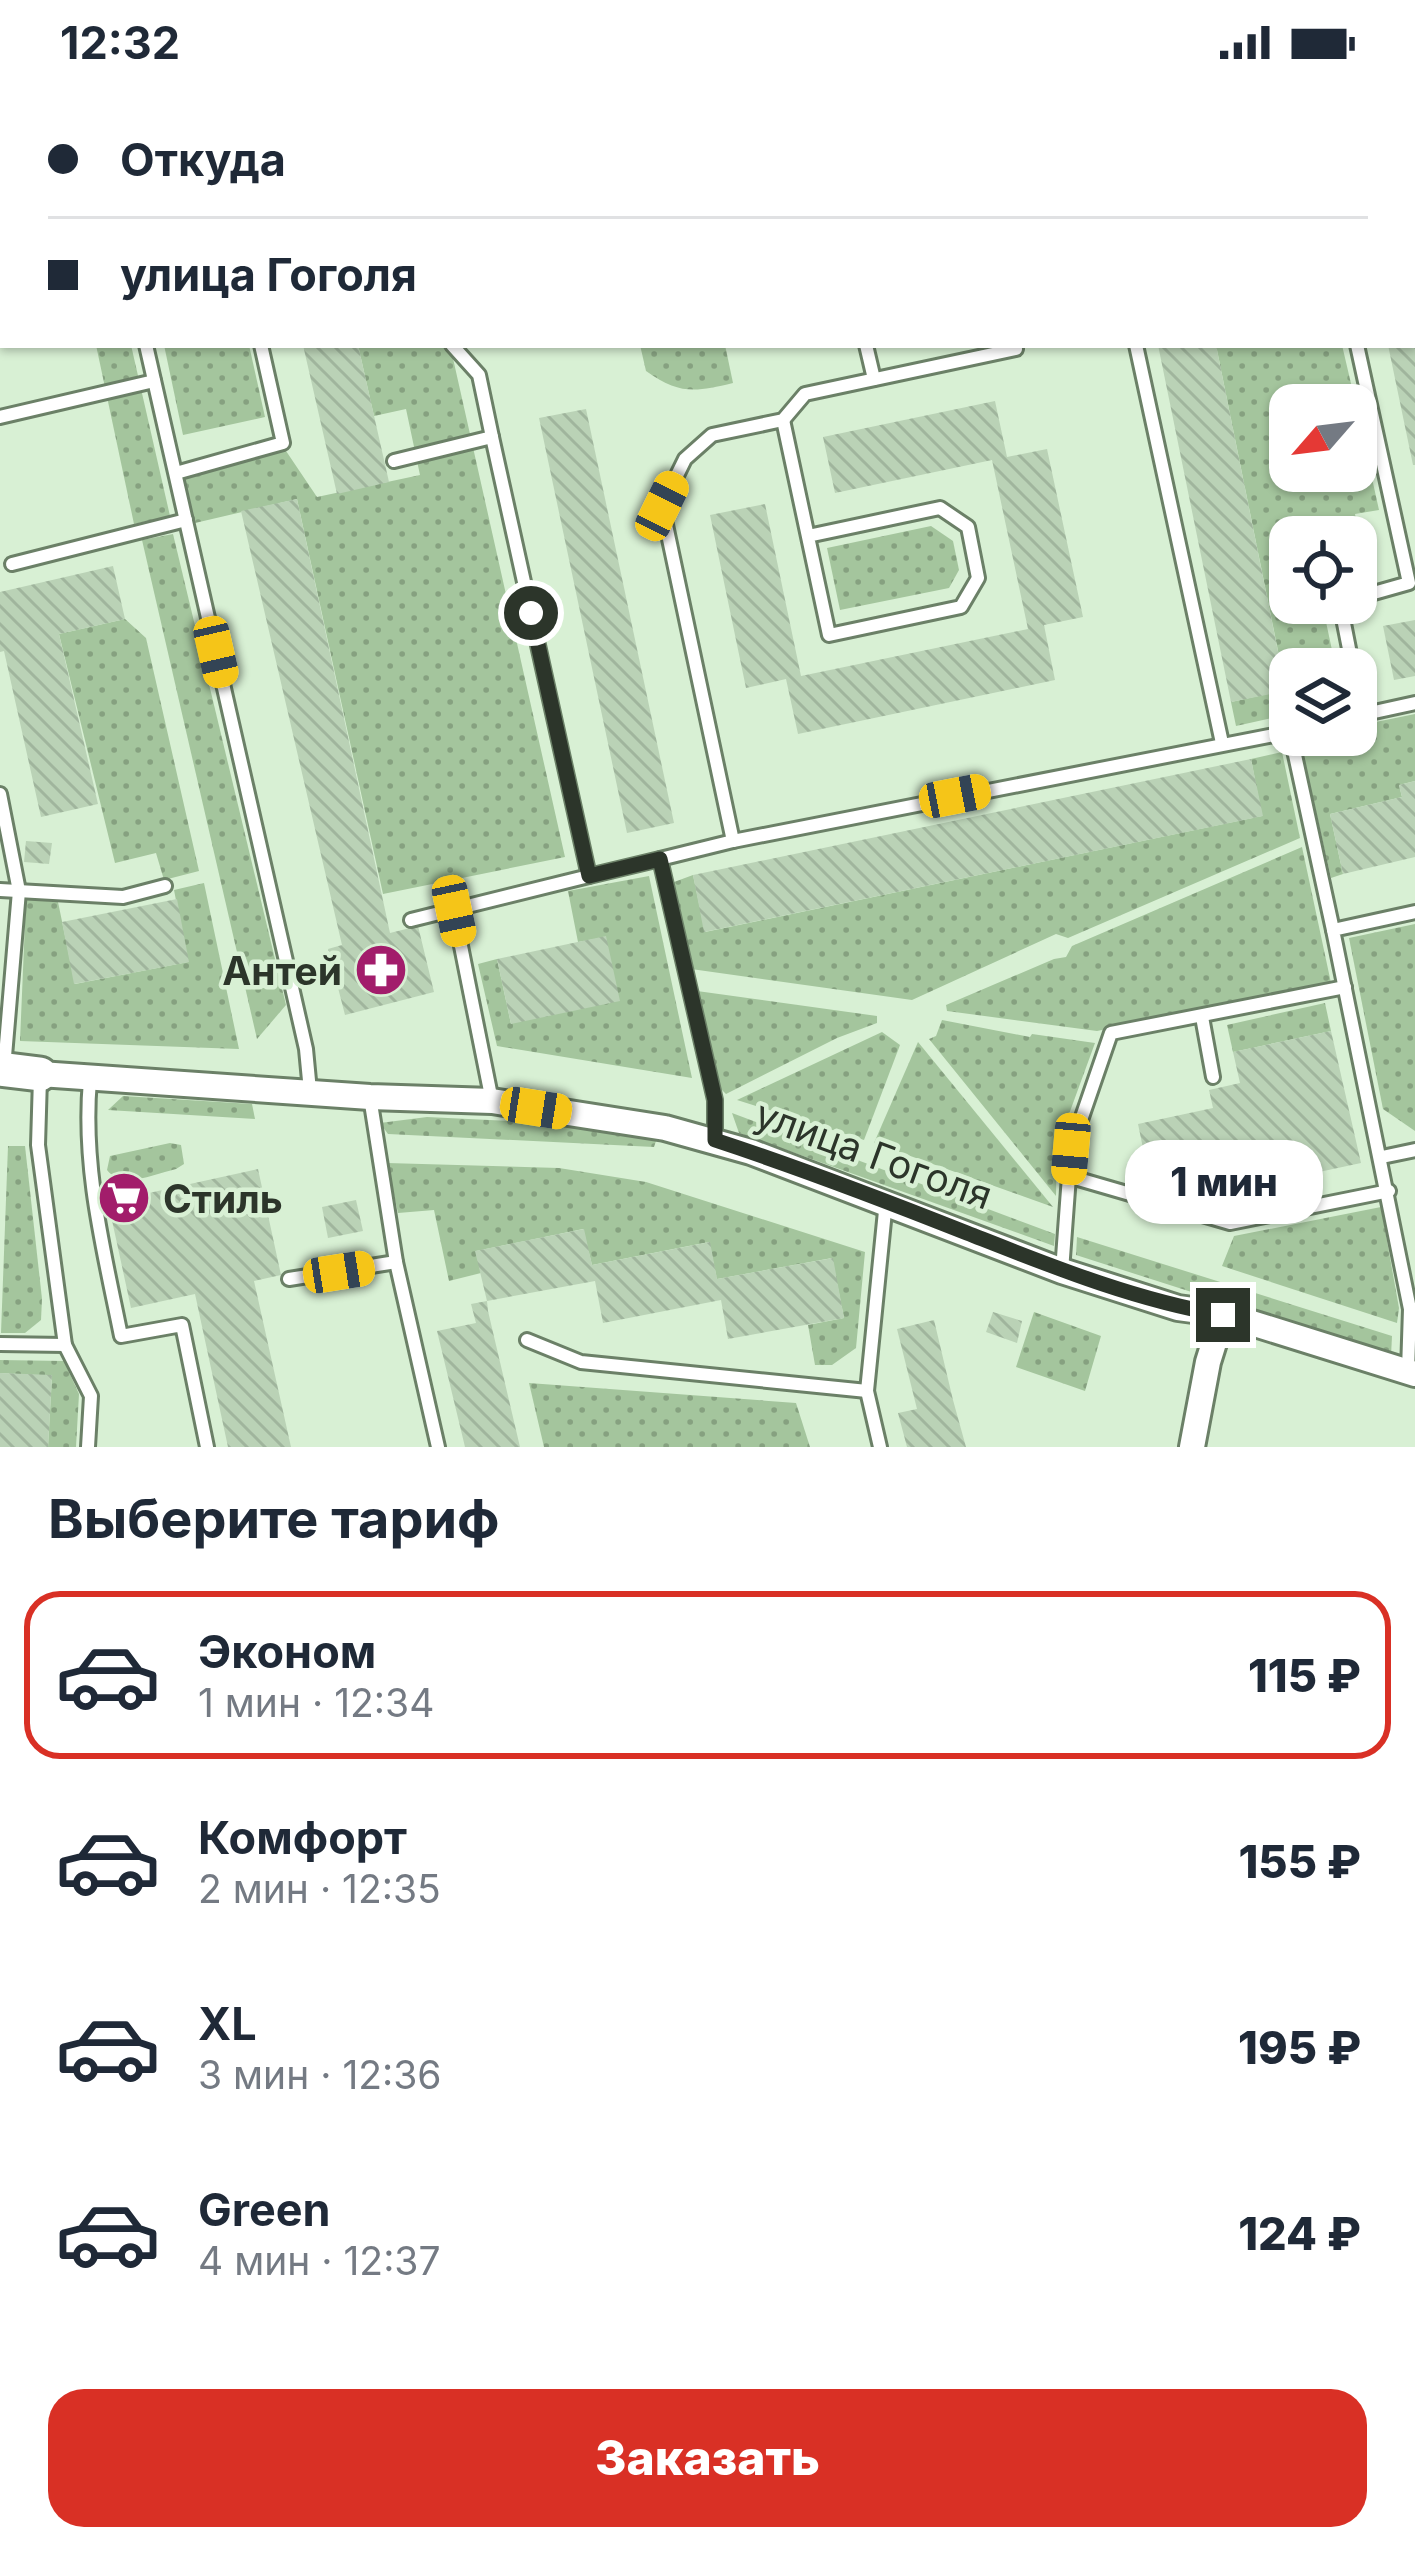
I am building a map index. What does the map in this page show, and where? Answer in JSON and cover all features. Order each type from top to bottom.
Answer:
[{"type":"street","name":"улица Гоголя","points":[[2,1069],[90,1080],[492,1101],[665,1128],[715,1140],[886,1200],[1062,1270],[1411,1373]]},
{"type":"street","points":[[1192,1447],[1208,1362],[1223,1315]]},
{"type":"lane","points":[[147,348],[306,1049],[310,1091]]},
{"type":"lane","points":[[176,473],[283,443],[262,348]]},
{"type":"lane","points":[[455,348],[479,375],[589,876]]},
{"type":"lane","points":[[867,348],[874,379]]},
{"type":"lane","points":[[942,348],[945,364]]},
{"type":"lane","points":[[733,841],[662,506],[685,459],[712,435],[783,420],[805,394],[1016,348]]},
{"type":"lane","points":[[1137,348],[1222,743]]},
{"type":"lane","points":[[1358,348],[1409,583],[1377,592]]},
{"type":"lane","points":[[0,417],[154,381]]},
{"type":"lane","points":[[783,420],[829,635],[962,608],[978,578],[968,527],[940,508],[808,536]]},
{"type":"lane","points":[[394,461],[492,437]]},
{"type":"lane","points":[[13,564],[186,520]]},
{"type":"lane","points":[[1377,711],[1415,703]]},
{"type":"lane","points":[[411,920],[733,841],[1269,735]]},
{"type":"lane","points":[[1295,756],[1413,1309],[1411,1373]]},
{"type":"lane","points":[[0,794],[19,890],[2,1069]]},
{"type":"lane","points":[[660,859],[715,1100],[715,1140]]},
{"type":"lane","points":[[0,890],[123,897],[165,886]]},
{"type":"lane","points":[[454,911],[492,1101]]},
{"type":"lane","points":[[1334,930],[1415,912]]},
{"type":"lane","points":[[1062,1270],[1071,1149],[1111,1033],[1345,988]]},
{"type":"lane","points":[[1202,1017],[1213,1077]]},
{"type":"lane","points":[[40,1075],[38,1145],[65,1345],[91,1396],[88,1447]]},
{"type":"lane","points":[[90,1080],[87,1115],[93,1197],[121,1336],[182,1325],[207,1447]]},
{"type":"lane","points":[[370,1097],[396,1262],[438,1447]]},
{"type":"lane","points":[[1382,1156],[1415,1150]]},
{"type":"lane","points":[[1068,1175],[1230,1223],[1389,1191]]},
{"type":"lane","points":[[880,1447],[868,1390],[886,1200]]},
{"type":"lane","points":[[290,1279],[396,1262]]},
{"type":"lane","points":[[526,1340],[580,1362],[868,1390]]},
{"type":"lane","points":[[0,1344],[65,1345]]},
{"type":"green space","points":[[97,348],[132,348],[170,516],[134,524]]},
{"type":"green space","points":[[165,348],[250,348],[265,417],[183,435]]},
{"type":"green space","points":[[359,348],[451,348],[565,857],[383,894],[297,499],[195,523],[183,476],[284,448],[317,497],[420,475],[406,409],[374,416]]},
{"type":"green space","points":[[641,348],[726,348],[733,383],[678,388],[646,371]]},
{"type":"green space","points":[[1217,348],[1343,348],[1351,384],[1269,384],[1269,492],[1375,492],[1379,510],[1269,516],[1269,606]]},
{"type":"green space","points":[[931,526],[953,541],[959,570],[949,588],[840,610],[827,548]]},
{"type":"green space","points":[[173,534],[286,1005],[257,1039],[142,540]]},
{"type":"green space","points":[[125,619],[146,638],[199,871],[164,880],[156,853],[115,863],[59,634]]},
{"type":"green space","points":[[1273,624],[1326,624],[1332,648],[1277,648]]},
{"type":"green space","points":[[1269,694],[1269,719],[1236,726],[1231,702]]},
{"type":"green space","points":[[1415,714],[1415,781],[1399,785],[1402,797],[1330,814],[1343,874],[1331,878],[1303,756],[1377,756],[1377,722]]},
{"type":"green space","points":[[1283,756],[1300,838],[1068,938],[1056,934],[912,1000],[684,968],[666,885],[693,875],[705,932],[1262,816],[1251,759]]},
{"type":"green space","points":[[1302,847],[1331,983],[1097,1031],[947,1011],[946,1005],[1066,957],[1072,946]]},
{"type":"green space","points":[[649,876],[692,1078],[497,1046],[478,964],[497,959],[511,1024],[606,937],[578,942],[568,891]]},
{"type":"green space","points":[[204,883],[239,1049],[20,1041],[26,899],[58,902],[75,984],[188,962],[174,890]]},
{"type":"green space","points":[[1415,924],[1415,1131],[1383,1109],[1349,938]]},
{"type":"green space","points":[[697,991],[877,1016],[877,1023],[726,1094],[720,1088]]},
{"type":"green space","points":[[1325,1003],[1331,1031],[1233,1052],[1227,1025]]},
{"type":"green space","points":[[942,1020],[1030,1037],[1095,1043],[1057,1147],[1056,1196],[929,1039],[936,1036]]},
{"type":"green space","points":[[882,1032],[900,1045],[864,1140],[737,1100]]},
{"type":"green space","points":[[918,1042],[1053,1207],[874,1143]]},
{"type":"green space","points":[[123,1096],[252,1104],[255,1119],[108,1110]]},
{"type":"green space","points":[[732,1113],[1055,1234],[1054,1246],[739,1133]]},
{"type":"green space","points":[[427,1117],[576,1124],[658,1135],[654,1147],[388,1134],[380,1123]]},
{"type":"green space","points":[[170,1143],[181,1145],[184,1164],[176,1169],[130,1180],[107,1170],[110,1156]]},
{"type":"green space","points":[[8,1146],[25,1146],[42,1299],[41,1320],[25,1333],[1,1333]]},
{"type":"green space","points":[[387,1163],[559,1168],[646,1182],[865,1252],[856,1348],[832,1365],[815,1365],[808,1325],[844,1318],[832,1258],[717,1279],[709,1242],[592,1265],[583,1229],[476,1251],[481,1273],[449,1281],[434,1210],[398,1213]]},
{"type":"green space","points":[[1381,1207],[1399,1308],[1397,1323],[1222,1266],[1234,1236]]},
{"type":"green space","points":[[1077,1237],[1392,1336],[1391,1356],[1076,1255]]},
{"type":"green space","points":[[1034,1312],[1101,1336],[1085,1391],[1016,1367]]},
{"type":"green space","points":[[0,1360],[64,1361],[79,1394],[76,1447],[48,1447],[52,1376],[0,1373]]},
{"type":"green space","points":[[529,1383],[796,1403],[810,1447],[544,1447]]},
{"type":"building","points":[[304,348],[359,348],[389,482],[337,494]]},
{"type":"building","points":[[1159,348],[1217,348],[1277,648],[1269,648],[1269,694],[1231,702]]},
{"type":"building","points":[[1389,348],[1415,348],[1413,465]]},
{"type":"building","points":[[995,401],[1007,457],[1047,449],[1083,617],[1044,625],[1055,680],[798,734],[786,679],[746,688],[710,515],[765,504],[801,676],[1028,629],[992,460],[835,493],[823,437]]},
{"type":"building","points":[[586,409],[674,823],[627,833],[539,418]]},
{"type":"building","points":[[297,499],[390,933],[418,926],[434,992],[345,1015],[328,949],[342,945],[241,511]]},
{"type":"building","points":[[113,566],[125,619],[59,634],[98,804],[41,817],[4,651],[0,652],[0,592]]},
{"type":"building","points":[[1415,620],[1415,676],[1394,680],[1383,626]]},
{"type":"building","points":[[1251,759],[1263,816],[704,932],[693,875]]},
{"type":"building","points":[[1415,781],[1415,857],[1343,874],[1330,814],[1402,797],[1399,785]]},
{"type":"building","points":[[26,841],[52,843],[49,864],[24,862]]},
{"type":"building","points":[[177,899],[189,962],[74,984],[62,922]]},
{"type":"building","points":[[606,936],[620,1001],[511,1024],[497,959]]},
{"type":"building","points":[[1331,1031],[1361,1163],[1258,1185],[1251,1151],[1233,1155],[1236,1169],[1151,1187],[1138,1124],[1213,1108],[1209,1090],[1240,1083],[1233,1052]]},
{"type":"building","points":[[258,1169],[281,1275],[254,1281],[291,1447],[228,1447],[195,1294],[131,1308],[108,1202]]},
{"type":"building","points":[[356,1200],[363,1231],[328,1238],[322,1207]]},
{"type":"building","points":[[584,1229],[592,1265],[710,1242],[717,1279],[833,1258],[844,1318],[728,1339],[721,1300],[603,1323],[595,1281],[487,1301],[475,1251]]},
{"type":"building","points":[[487,1301],[520,1447],[465,1447],[437,1331],[476,1323],[471,1304]]},
{"type":"building","points":[[993,1312],[1022,1321],[1017,1343],[986,1332]]},
{"type":"building","points":[[934,1320],[966,1447],[907,1447],[898,1413],[917,1409],[897,1329]]},
{"type":"building","points":[[0,1373],[52,1375],[48,1447],[0,1447]]},
{"type":"place","name":"Антей","points":[[381,970]]},
{"type":"place","name":"Стиль","points":[[124,1198]]},
{"type":"route","points":[[531,613],[589,876],[660,859],[715,1100],[715,1140],[886,1200],[1062,1270],[1178,1307],[1223,1315]]}]
